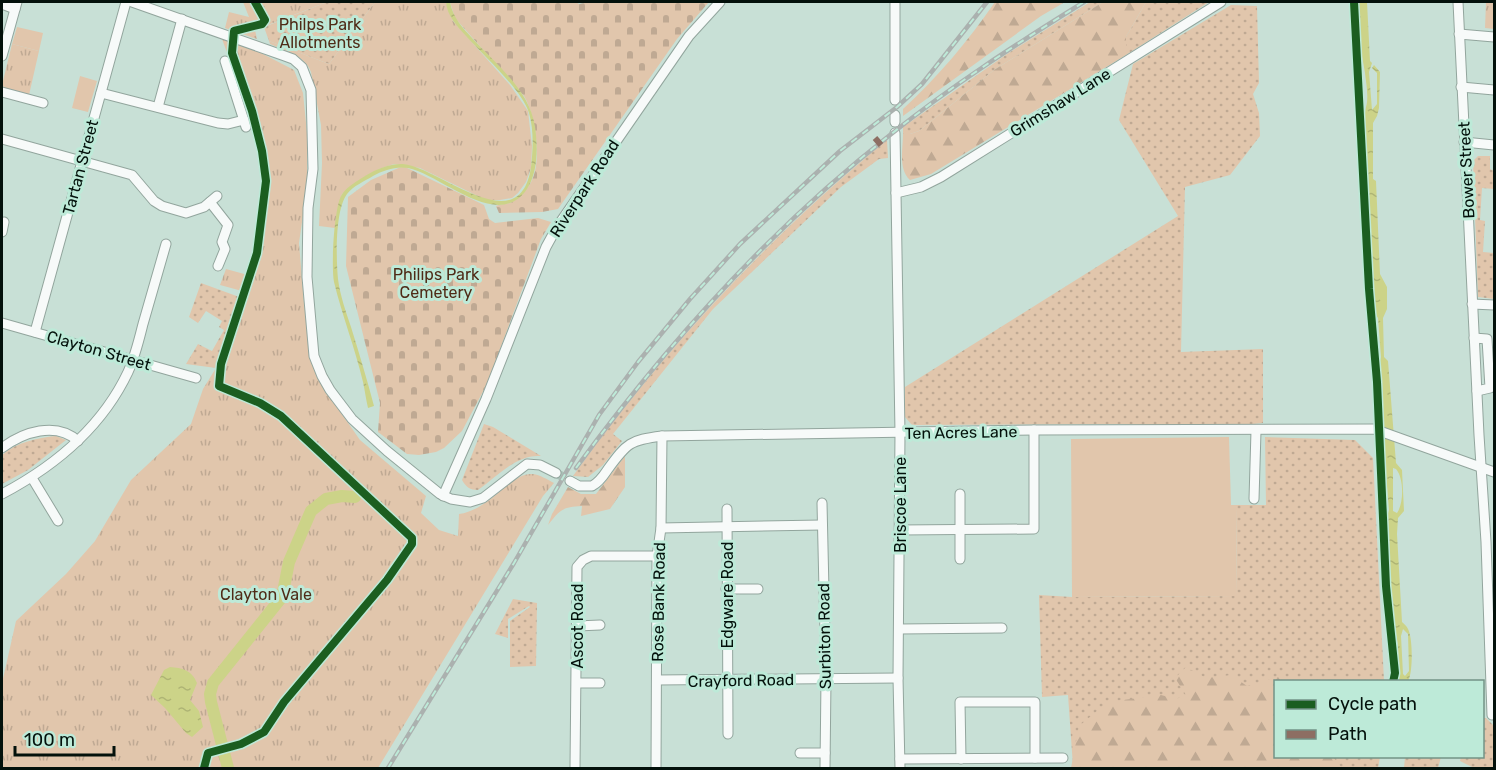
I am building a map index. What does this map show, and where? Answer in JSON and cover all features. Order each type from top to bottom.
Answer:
[{"type":"street","name":"Tartan Street","points":[[35,332],[126,2]]},
{"type":"street","points":[[132,2],[293,59],[304,71],[309,82],[313,105],[313,170],[309,208],[307,277],[313,347],[317,366],[330,390],[352,419],[387,451],[443,496],[464,502],[476,501],[490,494],[526,464],[540,465],[556,473]]},
{"type":"street","points":[[160,12],[165,2]]},
{"type":"street","name":"Riverpark Road","points":[[443,496],[486,399],[556,227],[689,36],[720,2]]},
{"type":"street","points":[[895,2],[895,100]]},
{"type":"street","name":"Grimshaw Lane","points":[[896,193],[921,187],[941,177],[1221,2]]},
{"type":"street","name":"Bower Street","points":[[1458,2],[1480,467],[1490,541],[1492,716]]},
{"type":"street","points":[[2,4],[16,5],[2,51]]},
{"type":"street","points":[[158,107],[182,19]]},
{"type":"street","points":[[1459,34],[1494,38]]},
{"type":"street","points":[[101,93],[218,123],[245,124],[225,61]]},
{"type":"street","points":[[1461,87],[1494,90]]},
{"type":"street","points":[[2,92],[43,104]]},
{"type":"street","name":"Briscoe Lane","points":[[895,133],[900,433],[898,629],[900,764]]},
{"type":"street","points":[[2,139],[132,175],[154,201],[162,206],[186,213],[213,199],[228,225],[222,242],[225,249],[218,266]]},
{"type":"street","points":[[1464,142],[1494,144]]},
{"type":"street","points":[[2,494],[32,478],[61,457],[78,441],[108,405],[133,360],[166,244]]},
{"type":"street","points":[[1472,304],[1494,305]]},
{"type":"street","name":"Clayton Street","points":[[2,323],[196,378]]},
{"type":"street","name":"Ten Acres Lane","points":[[570,481],[579,486],[592,486],[601,479],[630,442],[662,436],[1034,430],[1374,429],[1480,467]]},
{"type":"street","points":[[2,448],[27,434],[50,430],[67,432],[78,441]]},
{"type":"street","points":[[900,530],[1034,529],[1034,430]]},
{"type":"street","points":[[1254,499],[1256,431]]},
{"type":"street","name":"Rose Bank Road","points":[[656,768],[657,556],[661,528],[662,436]]},
{"type":"street","points":[[1480,467],[1494,472]]},
{"type":"street","points":[[32,478],[58,521]]},
{"type":"street","points":[[960,494],[960,559]]},
{"type":"street","name":"Surbiton Road","points":[[822,503],[826,679],[825,768]]},
{"type":"street","name":"Edgware Road","points":[[727,509],[728,734]]},
{"type":"street","points":[[661,528],[822,525]]},
{"type":"street","name":"Ascot Road","points":[[575,768],[577,567],[591,556],[657,556]]},
{"type":"street","points":[[726,589],[758,589]]},
{"type":"street","points":[[577,626],[600,625]]},
{"type":"street","points":[[898,629],[1002,628]]},
{"type":"street","name":"Crayford Road","points":[[657,681],[898,678]]},
{"type":"street","points":[[577,683],[600,683]]},
{"type":"street","points":[[962,759],[960,702],[1035,702],[1035,758]]},
{"type":"street","points":[[800,753],[825,753]]},
{"type":"street","points":[[900,764],[962,759],[1063,758]]},
{"type":"green space","points":[[243,2],[327,2],[255,30],[257,39],[225,28],[229,12],[249,17]]},
{"type":"green space","name":"Philps Park Allotments","points":[[327,2],[375,2],[329,64],[269,41],[264,27]]},
{"type":"green space","points":[[375,2],[446,2],[453,21],[510,85],[528,111],[532,146],[531,168],[526,182],[512,198],[486,200],[420,168],[394,164],[379,169],[342,194],[335,228],[319,226],[321,125],[311,72],[304,61],[270,44],[269,41],[329,64]]},
{"type":"green space","points":[[450,2],[576,2],[579,4],[589,2],[709,2],[677,39],[558,209],[542,212],[499,213],[496,206],[515,200],[528,187],[533,178],[537,155],[535,128],[524,96],[455,18]]},
{"type":"green space","points":[[995,2],[1065,2],[1041,16],[903,116],[903,109],[952,58]]},
{"type":"green space","points":[[1090,2],[1103,2],[994,70],[919,131],[903,134],[903,127],[1007,54]]},
{"type":"green space","points":[[1103,2],[1146,2],[1126,37],[1126,55],[931,174],[910,180],[903,165],[903,134],[919,131],[994,70]]},
{"type":"green space","points":[[1146,2],[1209,2],[1126,55],[1126,37]]},
{"type":"green space","points":[[1486,2],[1494,2],[1494,29],[1485,28]]},
{"type":"green space","points":[[1231,5],[1257,6],[1259,83],[1253,94],[1259,113],[1260,136],[1230,175],[1185,187],[1181,352],[1263,349],[1263,423],[1213,428],[1120,424],[912,425],[905,417],[905,387],[1178,216],[1119,120],[1133,64]]},
{"type":"green space","points":[[17,27],[43,33],[39,51],[12,44]]},
{"type":"green space","name":"Clayton Vale","points":[[222,39],[261,53],[294,70],[303,93],[307,133],[307,187],[299,243],[304,303],[313,365],[323,387],[360,440],[426,496],[421,513],[439,530],[458,536],[459,514],[480,506],[516,479],[524,475],[535,474],[554,483],[543,496],[378,768],[2,768],[2,683],[16,621],[66,574],[95,541],[131,480],[191,424],[203,389],[216,368],[242,298],[246,279],[242,291],[220,285],[226,269],[248,275],[257,236],[263,172],[250,115]]},
{"type":"green space","points":[[12,44],[39,51],[29,95],[2,85]]},
{"type":"green space","points":[[80,76],[97,81],[88,112],[72,108]]},
{"type":"green space","points":[[887,140],[888,158],[879,159],[841,187],[713,309],[613,434],[622,441],[603,465],[588,477],[573,476],[643,385],[719,298],[800,216]]},
{"type":"green space","points":[[1478,156],[1490,156],[1490,169],[1494,171],[1494,189],[1482,188],[1480,220],[1485,221],[1483,252],[1494,253],[1494,299],[1478,297],[1473,161]]},
{"type":"green space","name":"Philips Park Cemetery","points":[[403,166],[484,205],[489,219],[495,223],[538,218],[551,222],[541,239],[487,384],[462,431],[444,448],[419,455],[407,454],[378,432],[380,403],[346,266],[348,197],[371,180]]},
{"type":"green space","points":[[201,283],[242,298],[216,368],[186,364],[198,344],[212,351],[224,330],[219,327],[222,321],[206,311],[198,323],[189,317]]},
{"type":"green space","points":[[484,424],[541,456],[532,456],[515,462],[475,490],[465,485],[462,480]]},
{"type":"green space","points":[[56,436],[66,440],[28,470],[2,484],[2,455],[28,441]]},
{"type":"green space","points":[[1229,437],[1231,505],[1236,505],[1237,596],[1072,597],[1071,439]]},
{"type":"green space","points":[[1265,437],[1355,440],[1373,458],[1384,680],[1274,680],[1274,758],[1380,758],[1378,768],[1071,768],[1073,766],[1068,695],[1042,697],[1039,595],[1072,597],[1237,596],[1236,505],[1266,505]]},
{"type":"green space","points":[[625,456],[625,487],[610,509],[581,516],[582,506],[566,508],[548,525],[568,487],[581,494],[596,494]]},
{"type":"green space","points":[[513,599],[537,603],[536,666],[510,667],[510,621],[529,606],[508,619],[508,638],[495,634]]},
{"type":"green space","points":[[1186,667],[1206,678],[1231,675],[1247,686],[1278,677],[1282,680],[1274,680],[1274,758],[1334,758],[1342,768],[1071,768],[1079,726],[1108,702],[1161,695],[1176,699],[1186,695],[1175,678]]},
{"type":"green space","points":[[1484,718],[1486,718],[1494,726],[1494,768],[1474,768],[1460,761],[1461,758],[1484,758]]},
{"type":"green space","points":[[1405,758],[1441,758],[1438,768],[1404,768]]},
{"type":"water","points":[[446,2],[450,2],[453,13],[462,26],[511,79],[527,102],[532,114],[537,142],[535,167],[527,189],[515,201],[501,205],[469,197],[408,168],[390,169],[377,174],[347,194],[338,222],[338,279],[374,406],[368,408],[360,369],[334,282],[335,225],[343,193],[375,170],[389,165],[403,164],[418,168],[476,195],[495,200],[511,199],[524,189],[531,167],[533,147],[531,120],[525,104],[519,94],[456,25],[448,12]]},
{"type":"water","points":[[1355,2],[1367,2],[1370,61],[1372,63],[1369,72],[1372,110],[1377,104],[1377,73],[1372,68],[1374,65],[1380,72],[1379,108],[1373,123],[1373,179],[1376,181],[1380,274],[1387,287],[1387,309],[1383,318],[1384,357],[1388,361],[1396,463],[1402,470],[1404,511],[1398,518],[1397,534],[1402,622],[1410,633],[1412,647],[1408,680],[1394,680],[1398,652],[1396,635],[1390,618],[1386,578],[1385,533],[1389,510],[1377,370],[1381,357],[1378,318],[1373,305],[1370,284],[1366,226],[1364,125],[1367,90]],"holes":[[[1393,468],[1396,469],[1402,484],[1401,503],[1397,513],[1393,511]],[[1403,629],[1408,634],[1409,671],[1405,676],[1401,636]]]},
{"type":"water","points":[[170,667],[186,671],[197,683],[190,700],[199,711],[203,727],[192,737],[151,695],[164,670]]},
{"type":"waterway","points":[[228,768],[211,702],[210,694],[213,683],[282,597],[289,562],[311,511],[326,499],[342,496],[355,497]]},
{"type":"tunnel","points":[[556,473],[570,481]]},
{"type":"railway","points":[[388,768],[514,563],[599,415],[638,362],[690,299],[740,244],[840,151],[897,107],[922,84],[987,2]]},
{"type":"railway","points":[[576,468],[610,422],[683,333],[803,209],[846,171],[937,99],[1084,2]]},
{"type":"marked path","points":[[875,138],[881,145]]},
{"type":"cycle path","points":[[204,768],[208,753],[241,744],[264,732],[284,702],[387,580],[412,544],[412,538],[281,416],[260,403],[219,386],[221,364],[257,253],[266,181],[262,151],[252,111],[232,53],[234,31],[262,24],[265,20],[255,2]]},
{"type":"cycle path","points":[[1354,2],[1369,289],[1377,382],[1386,586],[1395,673],[1393,680]]}]
